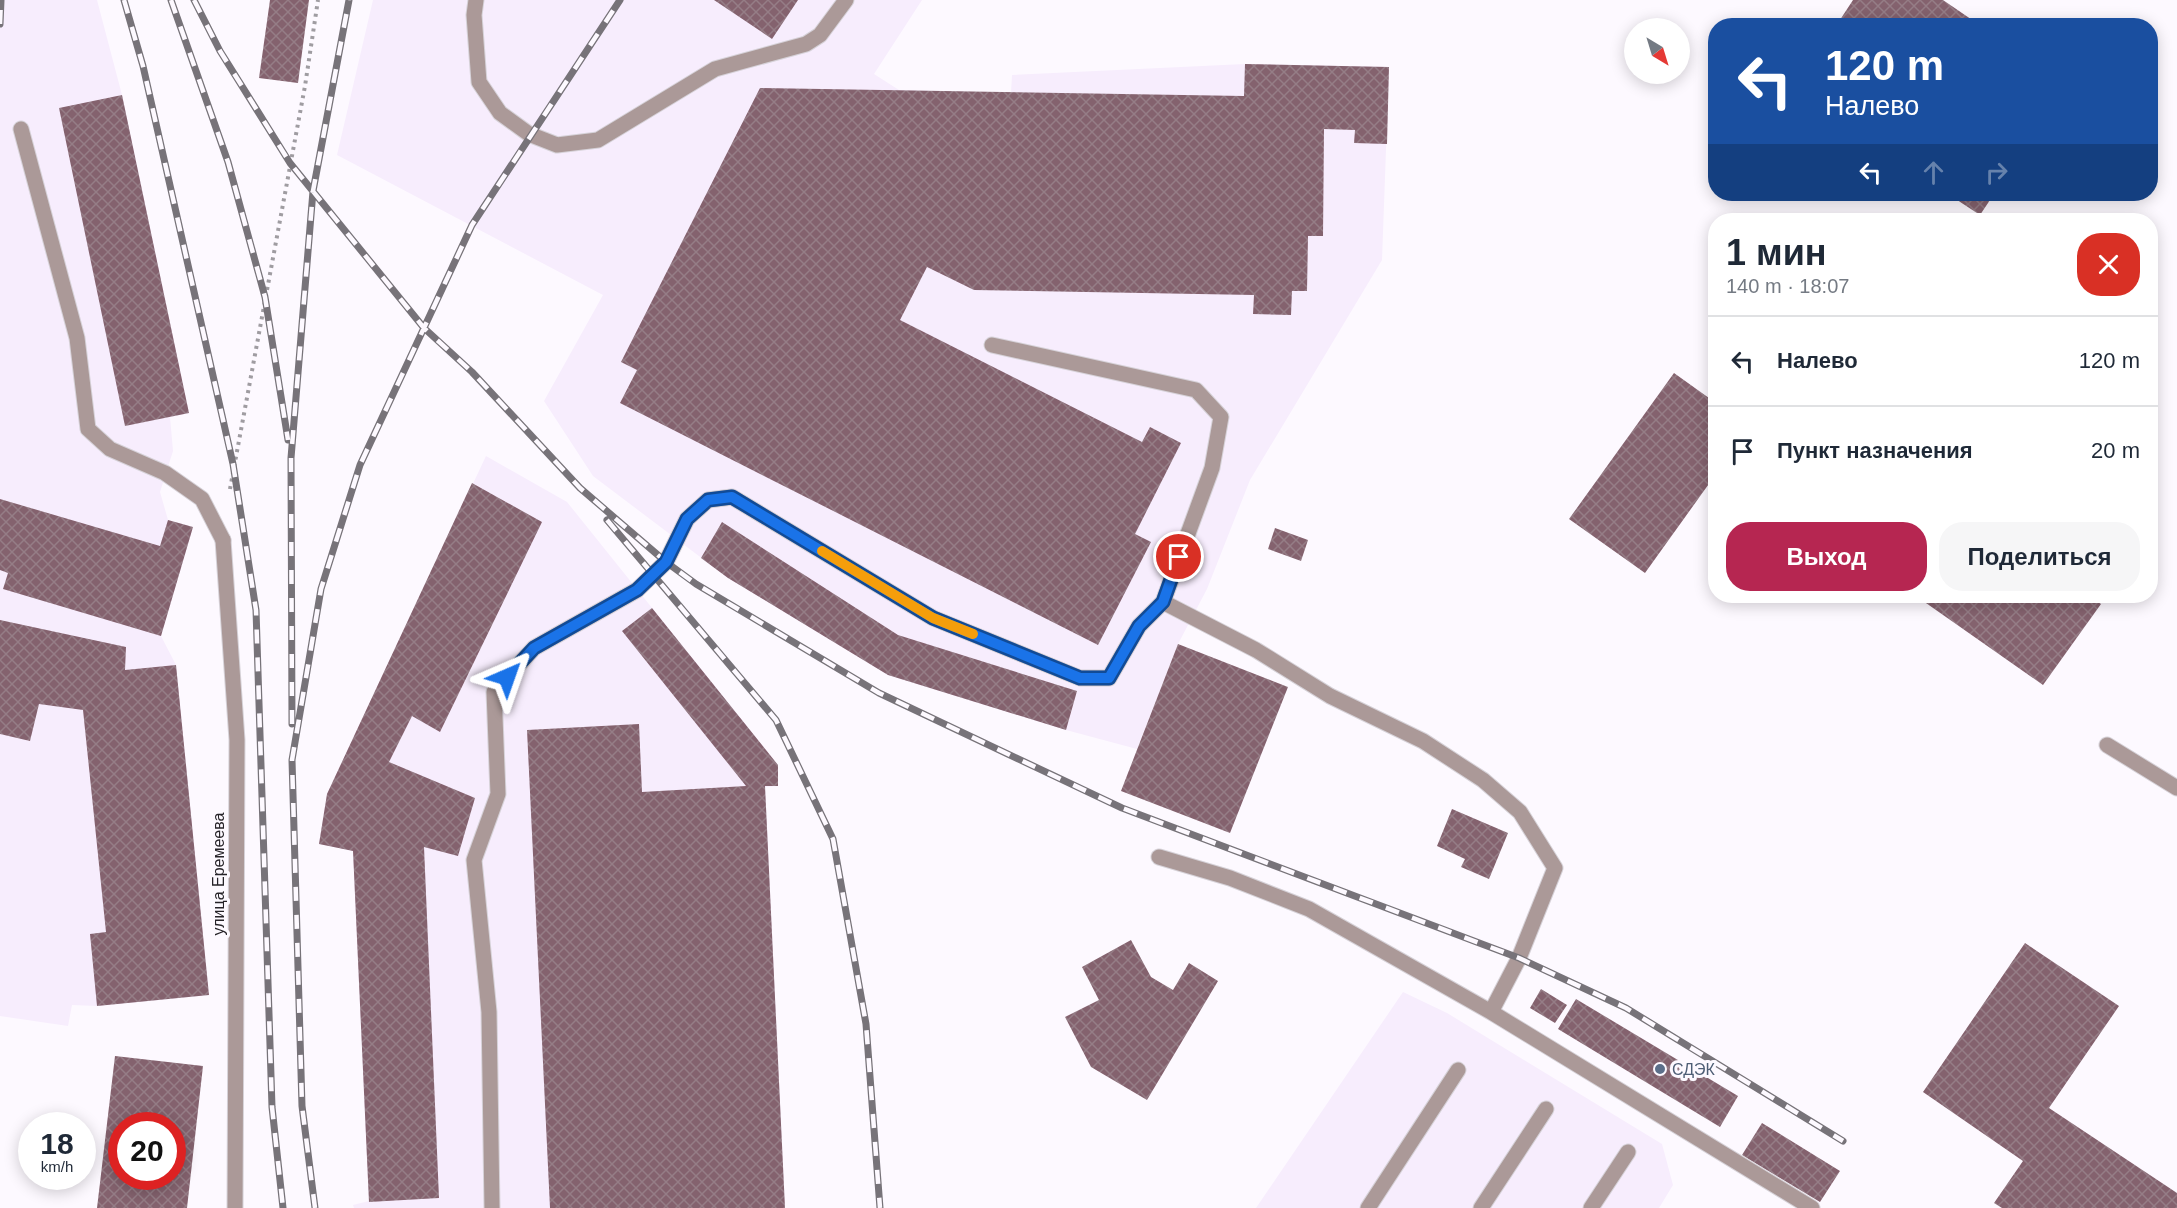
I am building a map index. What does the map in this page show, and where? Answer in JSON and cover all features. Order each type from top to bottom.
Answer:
[{"type":"street","points":[[476,0],[474,15],[478,82],[500,113],[529,134],[557,145],[598,140],[715,69],[806,44],[820,35],[846,0]]},
{"type":"street","points":[[21,129],[77,338],[87,429],[110,449],[165,472],[202,499],[223,540]]},
{"type":"street","points":[[492,1208],[489,1012],[474,860],[498,794],[494,692],[534,648],[637,590],[666,562],[687,519],[708,500],[732,497],[933,618],[1080,678],[1109,678],[1139,626],[1163,602],[1212,468],[1221,417],[1196,390],[992,345]]},
{"type":"street","name":"улица Еремеева","points":[[223,540],[237,740],[235,1208]]},
{"type":"street","points":[[1163,602],[1256,650],[1330,696],[1423,741],[1483,780],[1520,812],[1555,868],[1519,958],[1491,1012]]},
{"type":"street","points":[[2107,745],[2177,788]]},
{"type":"street","points":[[1159,857],[1230,878],[1309,909],[1491,1012],[1812,1208]]},
{"type":"street","points":[[1368,1208],[1458,1070]]},
{"type":"street","points":[[1481,1208],[1546,1109]]},
{"type":"street","points":[[1591,1208],[1628,1152]]},
{"type":"path","points":[[223,540],[233,464],[305,86],[318,0]]},
{"type":"shaded area","points":[[0,0],[97,0],[122,95],[189,413],[170,417],[173,451],[160,492],[168,520],[193,527],[161,636],[176,665],[209,995],[97,1006],[72,1005],[68,1026],[0,1016]]},
{"type":"shaded area","points":[[373,0],[922,0],[874,74],[899,90],[1011,93],[1012,75],[1245,64],[1389,67],[1382,260],[1250,480],[1207,589],[1178,644],[1137,749],[1066,730],[888,675],[728,578],[593,476],[544,401],[603,295],[337,155]]},
{"type":"shaded area","points":[[486,456],[567,502],[778,765],[778,786],[765,787],[785,1208],[354,1208],[353,1205],[369,1201],[353,851],[319,844],[327,794]]},
{"type":"shaded area","points":[[1403,992],[1447,1013],[1662,1144],[1673,1185],[1659,1208],[1256,1208]]},
{"type":"building","points":[[270,0],[309,0],[298,83],[259,78]]},
{"type":"building","points":[[714,0],[798,0],[772,39]]},
{"type":"building","points":[[1853,0],[1943,0],[1969,18],[1841,18]]},
{"type":"building","points":[[1245,64],[1389,67],[1387,144],[1354,143],[1355,130],[1324,129],[1323,236],[1308,236],[1307,291],[1292,291],[1291,315],[1253,314],[1254,295],[974,290],[927,267],[900,320],[1142,442],[1150,427],[1181,443],[1135,534],[1151,542],[1098,645],[620,403],[637,370],[621,362],[760,88],[1244,96]]},
{"type":"building","points":[[122,95],[189,413],[125,426],[59,108]]},
{"type":"building","points":[[1959,201],[1989,201],[1981,213],[1977,213]]},
{"type":"building","points":[[1674,373],[1708,397],[1708,485],[1645,573],[1569,519]]},
{"type":"building","points":[[472,483],[542,522],[440,732],[412,716],[389,762],[475,798],[458,856],[424,847],[439,1198],[369,1202],[353,851],[319,844],[327,794]]},
{"type":"building","points":[[0,499],[160,546],[168,520],[193,527],[161,636],[3,589],[8,573],[0,570]]},
{"type":"building","points":[[722,522],[898,635],[1077,691],[1066,730],[888,675],[728,578],[701,558]]},
{"type":"building","points":[[1275,528],[1308,540],[1301,561],[1268,549]]},
{"type":"building","points":[[1926,603],[2101,604],[2043,685]]},
{"type":"building","points":[[652,608],[778,765],[778,786],[765,786],[785,1208],[550,1208],[527,730],[639,724],[642,792],[746,786],[622,631]]},
{"type":"building","points":[[0,620],[126,647],[125,670],[176,665],[209,995],[97,1006],[90,934],[106,932],[83,710],[39,704],[30,741],[0,734]]},
{"type":"building","points":[[1178,644],[1288,687],[1230,833],[1121,791]]},
{"type":"building","points":[[1452,809],[1508,833],[1489,879],[1461,867],[1465,859],[1437,846]]},
{"type":"building","points":[[1131,940],[1151,977],[1173,990],[1189,963],[1218,981],[1147,1100],[1091,1067],[1065,1017],[1099,1000],[1082,967]]},
{"type":"building","points":[[2025,943],[2119,1006],[2049,1108],[2177,1193],[2177,1208],[2002,1208],[1994,1203],[2023,1161],[1923,1092]]},
{"type":"building","points":[[1541,989],[1567,1005],[1555,1023],[1530,1008]]},
{"type":"building","points":[[1576,999],[1738,1096],[1720,1127],[1558,1029]]},
{"type":"building","points":[[115,1056],[203,1066],[187,1208],[97,1208],[108,1115],[108,1190],[186,1190],[186,1112],[108,1112]]},
{"type":"building","points":[[1762,1123],[1840,1171],[1820,1202],[1742,1155]]},
{"type":"railway","points":[[0,24],[1,0]]},
{"type":"railway","points":[[124,0],[143,66],[233,464],[256,610],[272,1107],[283,1208]]},
{"type":"railway","points":[[171,0],[228,162],[265,297],[288,440]]},
{"type":"railway","points":[[194,0],[220,51],[290,163],[424,328],[472,372],[580,488],[666,562],[696,584],[879,693],[1122,808],[1519,958],[1626,1008],[1843,1141]]},
{"type":"railway","points":[[292,724],[291,458],[313,191],[349,0]]},
{"type":"railway","points":[[315,1208],[302,1106],[292,760],[321,589],[360,465],[472,225],[620,0]]},
{"type":"railway","points":[[607,520],[776,720],[833,839],[866,1024],[880,1208]]},
{"type":"slow traffic","points":[[822,551],[933,618],[973,634]]},
{"type":"place","name":"СДЭК","points":[[1660,1069]]},
{"type":"route","points":[[507,677],[534,648],[637,590],[666,562],[687,519],[708,500],[732,497],[933,618],[1080,678],[1109,678],[1139,626],[1163,602],[1179,557]]}]
